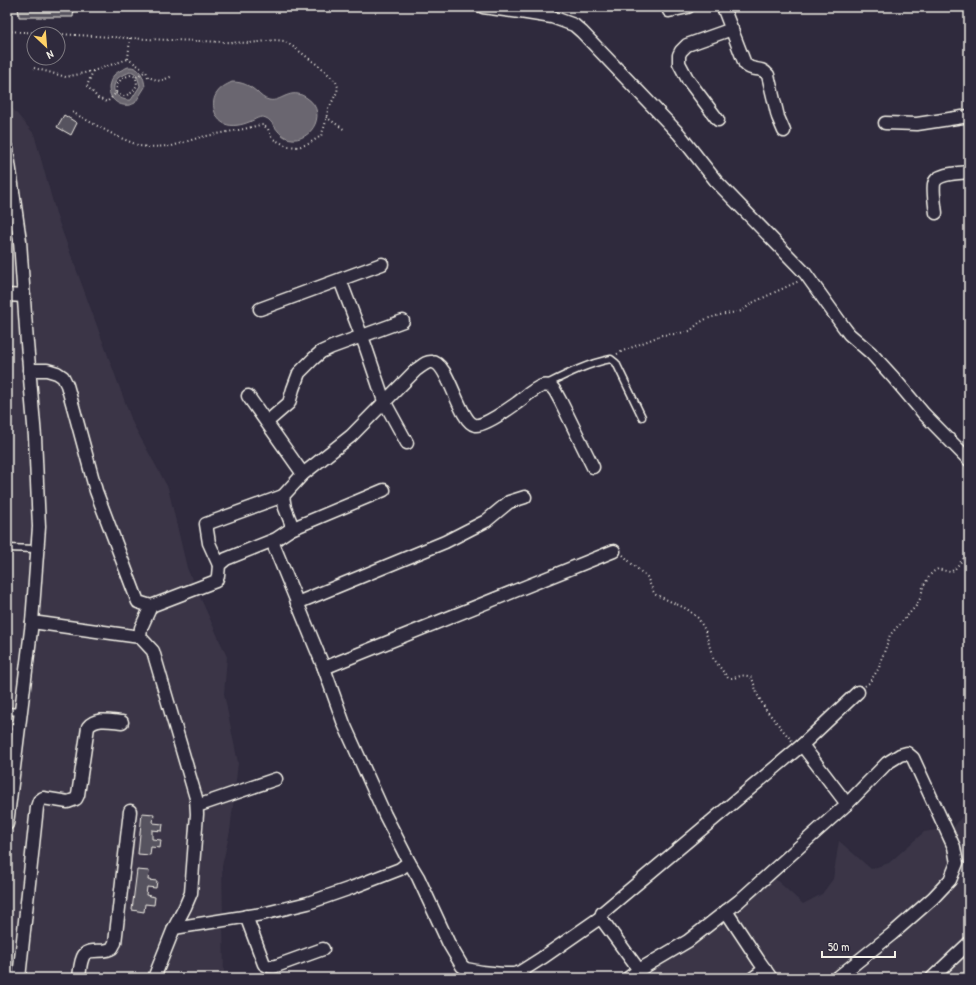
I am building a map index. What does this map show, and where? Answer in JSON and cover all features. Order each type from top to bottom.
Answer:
[{"type":"street","points":[[483,7],[552,17],[574,25],[582,32],[679,134],[716,181],[805,273],[849,334],[871,353],[924,414],[969,460]]},
{"type":"street","points":[[669,11],[688,7]]},
{"type":"street","points":[[723,7],[747,67],[765,71],[768,75],[778,117],[784,131]]},
{"type":"street","points":[[718,120],[688,80],[679,63],[679,55],[687,45],[732,28]]},
{"type":"street","points":[[885,123],[916,124],[969,116]]},
{"type":"street","points":[[7,149],[20,241],[35,437],[39,527],[32,622],[7,824]]},
{"type":"street","points":[[936,213],[934,184],[936,179],[945,175],[969,172]]},
{"type":"street","points":[[260,309],[382,264]]},
{"type":"street","points":[[340,280],[384,401],[407,443]]},
{"type":"street","points":[[7,295],[24,296]]},
{"type":"street","points":[[267,422],[289,403],[299,373],[321,352],[402,321]]},
{"type":"street","points":[[29,370],[47,370],[57,372],[63,376],[67,385],[96,491],[138,602],[151,606],[216,581],[219,565],[210,543],[206,524],[283,496],[304,474],[351,436],[416,370],[427,363],[433,362],[438,364],[444,370],[469,422],[476,426],[485,423],[518,403],[535,389],[544,385],[551,386],[555,391],[593,467]]},
{"type":"street","points":[[248,396],[304,474]]},
{"type":"street","points":[[219,565],[226,559],[272,541],[291,528],[384,490]]},
{"type":"street","points":[[283,496],[285,508],[291,523],[291,528]]},
{"type":"street","points":[[297,603],[445,542],[486,521],[509,502],[525,497]]},
{"type":"street","points":[[272,541],[324,668],[344,724],[385,815],[418,877],[449,944],[466,970],[503,974],[514,974],[520,972],[601,917],[605,910],[800,746],[858,692]]},
{"type":"street","points":[[324,668],[614,551]]},
{"type":"street","points":[[140,637],[141,628],[151,606]]},
{"type":"street","points":[[32,622],[140,637],[153,651],[196,798],[197,806],[191,893],[174,928],[154,978]]},
{"type":"street","points":[[19,978],[37,807],[39,801],[43,798],[68,802],[76,799],[78,795],[88,727],[97,721],[104,720],[122,722]]},
{"type":"street","points":[[800,746],[846,804]]},
{"type":"street","points":[[628,978],[688,941],[739,901],[846,804],[888,763],[900,755],[907,753],[913,758],[951,840],[957,863],[950,880],[932,898],[892,934],[836,978]]},
{"type":"street","points":[[197,806],[276,779]]},
{"type":"street","points":[[79,978],[84,954],[98,950],[106,951],[112,948],[115,943],[130,811]]},
{"type":"street","points":[[174,928],[262,914],[308,903],[400,869],[409,862]]},
{"type":"street","points":[[726,911],[768,974],[753,978]]},
{"type":"street","points":[[246,916],[264,964],[267,966],[276,966],[323,949]]},
{"type":"street","points":[[601,917],[639,970]]},
{"type":"street","points":[[932,978],[969,943]]},
{"type":"lane","points":[[544,385],[583,367],[611,359],[616,362],[642,417]]},
{"type":"lane","points":[[7,548],[38,549]]},
{"type":"lane","points":[[7,711],[21,712]]},
{"type":"path","points":[[7,31],[250,43],[276,40],[284,41],[323,69],[336,82],[338,87],[328,110],[321,136],[308,144],[298,147],[287,146],[273,139],[268,129],[263,125],[201,137],[172,146],[140,146],[116,136],[70,111]]},
{"type":"path","points":[[128,59],[130,38]]},
{"type":"path","points":[[128,59],[146,71],[148,77],[160,81],[173,76]]},
{"type":"path","points":[[34,68],[66,77],[93,71],[128,59]]},
{"type":"path","points":[[93,71],[87,86],[98,98],[107,102],[116,93],[117,85],[122,78],[131,74],[136,77]]},
{"type":"path","points":[[136,77],[146,71]]},
{"type":"path","points":[[116,93],[126,96],[133,92],[137,85],[136,77]]},
{"type":"path","points":[[326,118],[345,130]]},
{"type":"path","points":[[611,359],[623,351],[662,335],[690,331],[706,318],[742,311],[752,303],[808,277]]},
{"type":"path","points":[[614,551],[618,551],[622,554],[647,577],[656,595],[687,609],[698,618],[705,630],[714,661],[728,678],[746,675],[752,678],[758,696],[766,710],[800,746]]},
{"type":"path","points":[[858,692],[869,683],[878,668],[890,635],[916,606],[921,597],[923,587],[930,575],[938,569],[950,572],[954,570],[969,552]]},
{"type":"shaded area","points":[[128,67],[136,68],[141,73],[145,87],[135,103],[124,105],[119,104],[111,97],[109,86],[114,75]],"holes":[[[133,72],[137,75],[140,86],[131,100],[121,98],[115,93],[115,83],[119,77]]]},
{"type":"shaded area","points":[[232,82],[242,83],[269,100],[278,99],[291,94],[301,95],[307,98],[314,105],[317,112],[313,128],[308,134],[301,138],[293,139],[282,135],[268,119],[264,117],[260,117],[240,125],[231,125],[221,122],[214,110],[215,97],[220,89]]},
{"type":"shaded area","points":[[7,102],[34,134],[57,217],[133,424],[168,488],[187,568],[227,657],[224,694],[238,763],[230,831],[222,866],[224,978],[7,978]]},
{"type":"shaded area","points":[[969,807],[969,978],[623,978],[625,972],[773,877],[803,904],[822,894],[833,879],[839,841],[871,869],[889,863],[924,832],[954,827]]},
{"type":"green space","points":[[969,930],[969,978],[946,978],[948,974]]},
{"type":"building","points":[[18,7],[74,7],[73,17],[19,17]]},
{"type":"building","points":[[64,115],[77,123],[71,135],[57,127]]},
{"type":"building","points":[[142,813],[154,814],[153,823],[163,824],[162,831],[152,830],[152,839],[161,840],[160,848],[151,847],[150,855],[138,854]]},
{"type":"building","points":[[137,870],[149,871],[148,880],[157,881],[156,888],[147,887],[146,895],[155,897],[154,905],[145,904],[144,912],[132,910]]}]
